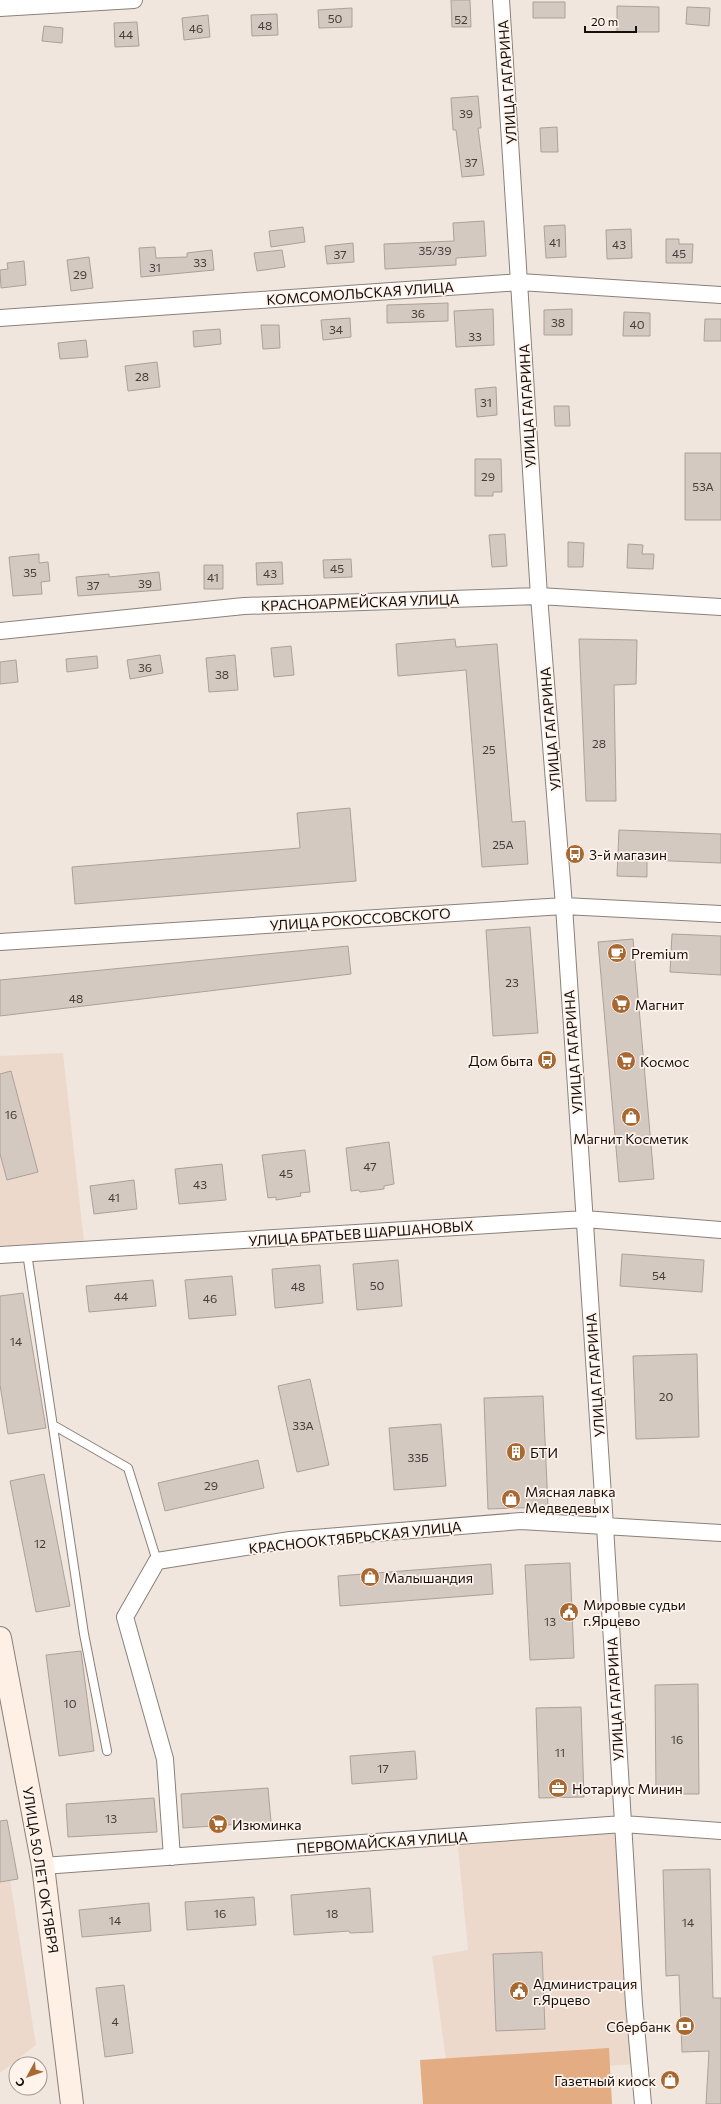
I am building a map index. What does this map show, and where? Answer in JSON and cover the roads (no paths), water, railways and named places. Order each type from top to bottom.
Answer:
[{"type":"street","points":[[0,8],[134,0]]},
{"type":"street","name":"УЛИЦА ГАГАРИНА","points":[[501,0],[539,596],[564,906],[585,1219],[634,2004],[643,2104]]},
{"type":"street","name":"КОМСОМОЛЬСКАЯ УЛИЦА","points":[[0,318],[520,282],[721,295]]},
{"type":"street","name":"КРАСНОАРМЕЙСКАЯ УЛИЦА","points":[[0,631],[244,606],[539,596],[721,607]]},
{"type":"street","name":"УЛИЦА РОКОССОВСКОГО","points":[[0,942],[564,906],[721,914]]},
{"type":"street","name":"УЛИЦА БРАТЬЕВ ШАРШАНОВЫХ","points":[[0,1255],[585,1219],[721,1230]]},
{"type":"street","name":"КРАСНООКТЯБРЬСКАЯ УЛИЦА","points":[[157,1561],[290,1540],[514,1522],[721,1533]]},
{"type":"street","points":[[157,1561],[125,1617],[165,1759],[172,1857]]},
{"type":"street","name":"УЛИЦА 50 ЛЕТ ОКТЯБРЯ","points":[[0,1638],[43,1866],[72,2104]]},
{"type":"street","name":"ПЕРВОМАЙСКАЯ УЛИЦА","points":[[43,1866],[623,1824],[721,1831]]},
{"type":"lane","points":[[27,1253],[84,1634],[107,1751]]},
{"type":"lane","points":[[53,1425],[128,1468],[157,1561]]},
{"type":"place","name":"3-й магазин","points":[[575,854]]},
{"type":"place","name":"Premium","points":[[617,953]]},
{"type":"place","name":"Магнит","points":[[621,1004]]},
{"type":"place","name":"Дом быта","points":[[547,1060]]},
{"type":"place","name":"Космос","points":[[626,1061]]},
{"type":"place","name":"Магнит Косметик","points":[[631,1117]]},
{"type":"place","name":"БТИ","points":[[516,1452]]},
{"type":"place","name":"Мясная лавка Медведевых","points":[[511,1499]]},
{"type":"place","name":"Малышандия","points":[[370,1577]]},
{"type":"place","name":"Мировые судьи г.Ярцево","points":[[569,1612]]},
{"type":"place","name":"Нотариус Минин","points":[[558,1788]]},
{"type":"place","name":"Изюминка","points":[[218,1824]]},
{"type":"place","name":"Администрация г.Ярцево","points":[[519,1991]]},
{"type":"place","name":"Сбербанк","points":[[685,2026]]},
{"type":"place","name":"Газетный киоск","points":[[670,2080]]}]
